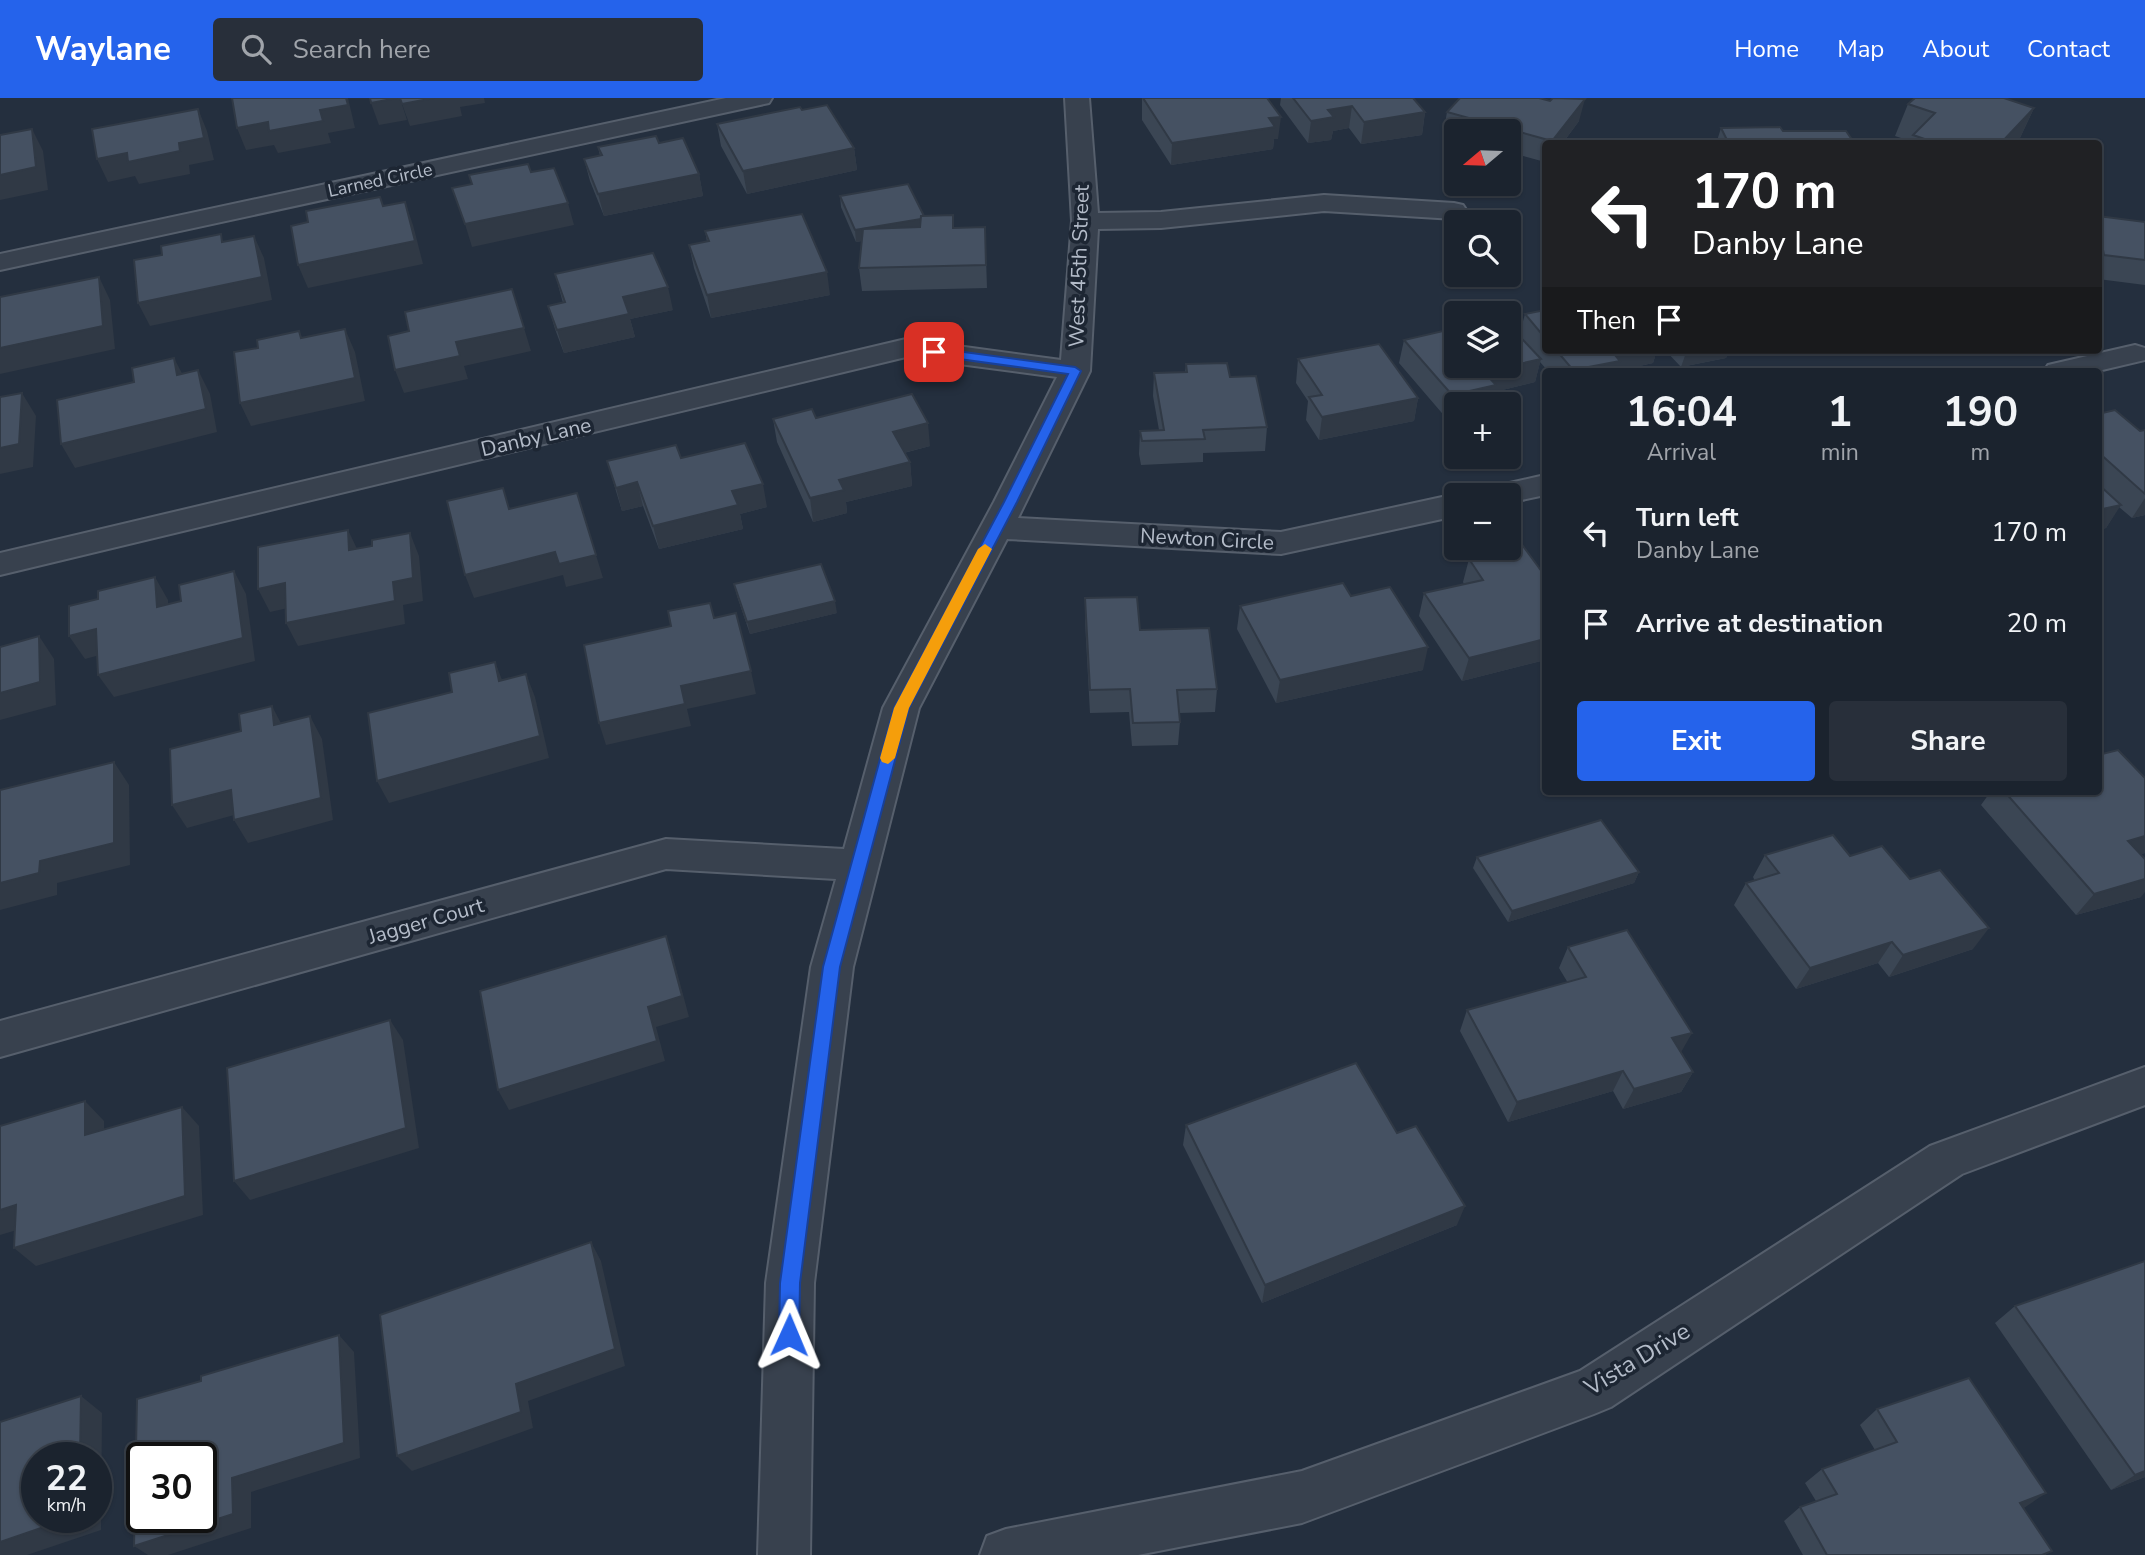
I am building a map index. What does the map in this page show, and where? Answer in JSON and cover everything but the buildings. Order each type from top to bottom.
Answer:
[{"type":"street","name":"Larned Circle","points":[[0,262],[760,98]]},
{"type":"street","name":"West 45th Street","points":[[784,1555],[790,1283],[832,967],[901,708],[1075,371],[1085,221],[1077,98]]},
{"type":"street","points":[[1085,221],[1161,220],[1324,203],[1444,210]]},
{"type":"street","name":"Danby Lane","points":[[0,564],[906,348],[1075,371]]},
{"type":"street","points":[[2072,368],[2135,354]]},
{"type":"street","points":[[1521,490],[1542,486]]},
{"type":"street","name":"Newton Circle","points":[[996,528],[1280,543],[1444,508]]},
{"type":"street","name":"Jagger Court","points":[[0,1040],[666,854],[859,864]]},
{"type":"street","name":"Vista Drive","points":[[1006,1555],[1302,1497],[1594,1390],[1945,1160],[2145,1086]]},
{"type":"slow traffic","points":[[888,758],[901,708],[985,549]]},
{"type":"route","points":[[789,1335],[790,1283],[832,967],[901,708],[1010,502],[1075,371],[934,352]]}]
